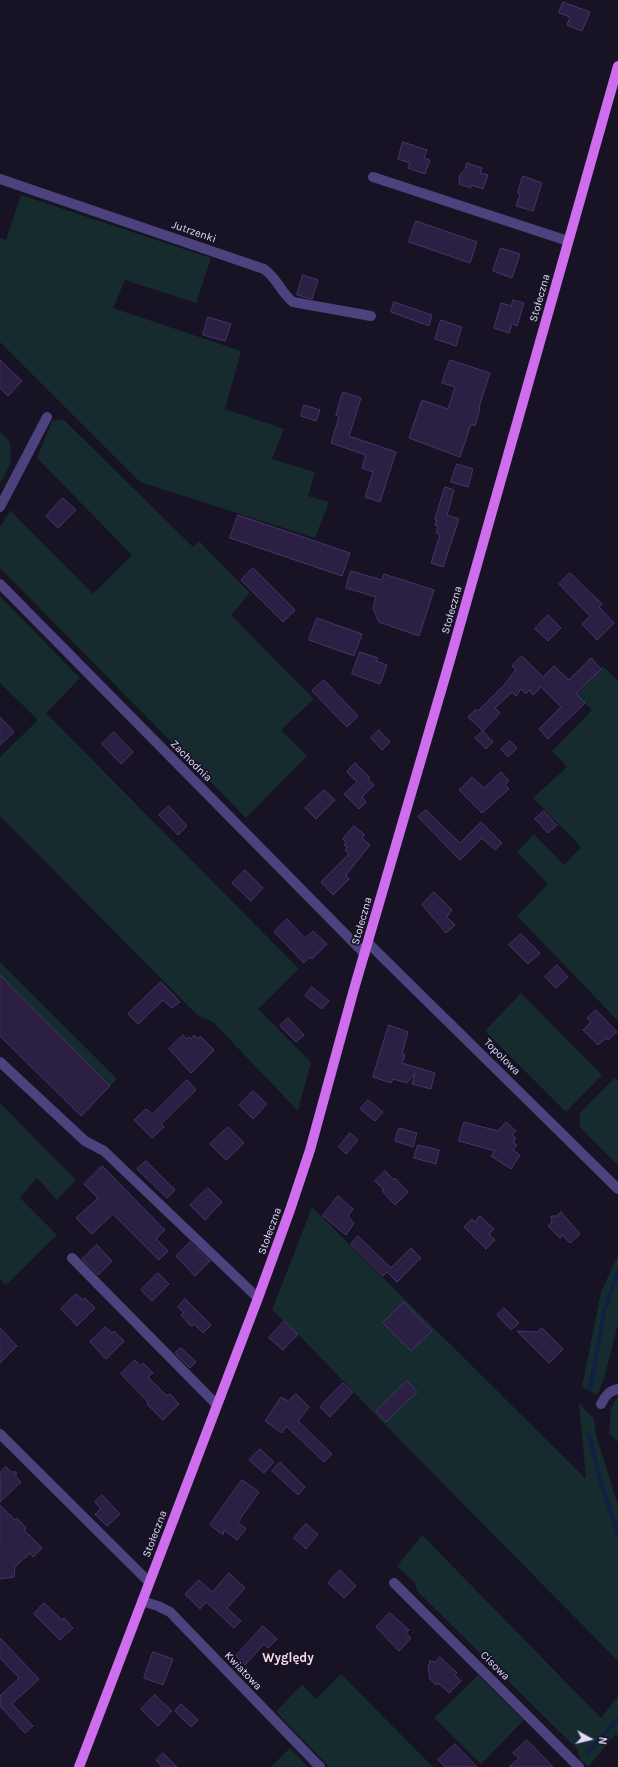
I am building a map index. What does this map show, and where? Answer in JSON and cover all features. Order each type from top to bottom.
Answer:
[{"type":"main road","name":"Stołeczna","points":[[79,1767],[258,1298],[310,1150],[618,66]]},
{"type":"street","points":[[373,177],[568,241]]},
{"type":"street","name":"Jutrzenki","points":[[4,180],[264,269],[274,276],[286,296],[294,302],[371,316]]},
{"type":"street","points":[[0,507],[47,417]]},
{"type":"street","name":"Zachodnia","points":[[0,584],[365,954]]},
{"type":"street","name":"Topolowa","points":[[368,943],[618,1189]]},
{"type":"street","points":[[0,1062],[85,1141],[104,1151],[258,1298]]},
{"type":"street","points":[[72,1258],[217,1405]]},
{"type":"street","points":[[601,1404],[604,1396],[612,1390],[618,1389]]},
{"type":"street","points":[[0,1434],[137,1572],[149,1582]]},
{"type":"street","name":"Cisowa","points":[[394,1583],[579,1767]]},
{"type":"street","name":"Kwiatowa","points":[[142,1601],[170,1612],[320,1767]]},
{"type":"green space","points":[[21,195],[211,258],[196,303],[125,280],[113,308],[241,351],[225,409],[284,429],[272,459],[315,472],[308,496],[329,502],[315,538],[140,482],[0,342],[0,238],[6,240]]},
{"type":"green space","points":[[63,419],[193,547],[199,541],[250,593],[231,615],[314,699],[281,730],[307,756],[246,818],[0,568],[0,527],[10,510],[93,594],[132,555],[37,458],[52,421]]},
{"type":"green space","points":[[0,432],[10,442],[11,462],[0,484]]},
{"type":"green space","points":[[0,596],[80,678],[46,713],[299,969],[258,1009],[311,1062],[298,1111],[213,1022],[197,1015],[0,816],[0,757],[38,720],[0,683]]},
{"type":"green space","points":[[603,666],[618,681],[618,1021],[517,916],[548,884],[517,852],[534,834],[564,865],[581,847],[533,798],[567,767],[552,751],[592,710],[577,695]]},
{"type":"green space","points":[[0,962],[117,1079],[110,1086],[0,975]]},
{"type":"green space","points":[[521,993],[602,1075],[566,1112],[485,1031]]},
{"type":"green space","points":[[614,1078],[618,1081],[618,1166],[580,1127],[580,1113]]},
{"type":"green space","points":[[0,1103],[76,1180],[57,1200],[37,1178],[20,1198],[57,1235],[6,1285],[0,1279]]},
{"type":"green space","points":[[312,1207],[586,1479],[579,1403],[594,1419],[596,1435],[618,1505],[618,1661],[397,1437],[298,1334],[272,1310]]},
{"type":"green space","points":[[618,1255],[618,1324],[604,1379],[597,1395],[582,1387],[601,1292]]},
{"type":"green space","points":[[618,1395],[618,1442],[609,1434],[611,1409]]},
{"type":"green space","points":[[422,1535],[601,1718],[618,1696],[618,1736],[616,1734],[588,1767],[580,1759],[577,1749],[417,1591],[415,1583],[397,1566]]},
{"type":"green space","points":[[341,1674],[433,1767],[329,1767],[276,1712],[302,1684],[316,1699]]},
{"type":"green space","points":[[478,1675],[524,1720],[481,1764],[434,1718]]},
{"type":"green space","points":[[290,1748],[308,1767],[271,1767]]},
{"type":"building","points":[[563,2],[590,12],[582,31],[567,25],[570,17],[559,13]]},
{"type":"building","points":[[403,142],[427,150],[424,158],[430,160],[425,174],[408,168],[410,163],[398,159]]},
{"type":"building","points":[[467,163],[482,168],[480,173],[488,175],[483,189],[471,185],[471,188],[459,184],[459,176],[465,169]]},
{"type":"building","points":[[523,176],[542,183],[533,211],[516,206]]},
{"type":"building","points":[[416,221],[477,242],[470,263],[409,242]]},
{"type":"building","points":[[501,248],[520,254],[512,278],[493,271]]},
{"type":"building","points":[[303,275],[318,280],[312,299],[297,295]]},
{"type":"building","points":[[513,300],[524,303],[517,326],[512,324],[509,333],[494,328],[501,303],[511,306]]},
{"type":"building","points":[[394,302],[432,315],[429,326],[391,312]]},
{"type":"building","points":[[208,317],[231,324],[225,341],[203,335]]},
{"type":"building","points":[[441,320],[462,327],[456,346],[435,339]]},
{"type":"building","points":[[0,360],[22,381],[8,396],[0,388]]},
{"type":"building","points":[[450,360],[490,373],[479,407],[475,426],[471,424],[460,457],[409,438],[422,400],[448,409],[455,387],[442,383]]},
{"type":"building","points":[[343,392],[361,398],[349,436],[396,452],[380,502],[365,497],[373,472],[362,468],[366,455],[331,443],[339,417],[336,415]]},
{"type":"building","points":[[304,405],[320,410],[316,421],[301,416]]},
{"type":"building","points":[[457,464],[473,469],[468,487],[451,482]]},
{"type":"building","points":[[445,487],[454,490],[447,515],[459,519],[443,567],[431,563],[440,535],[436,533],[438,526],[435,525],[437,520],[435,520]]},
{"type":"building","points":[[63,498],[76,510],[58,528],[46,516]]},
{"type":"building","points":[[238,515],[350,553],[342,576],[230,538]]},
{"type":"building","points":[[253,568],[295,610],[283,622],[241,580]]},
{"type":"building","points":[[351,571],[382,580],[384,574],[434,590],[419,636],[379,622],[373,608],[376,597],[346,588]]},
{"type":"building","points":[[570,573],[602,604],[599,607],[614,623],[597,640],[582,624],[590,616],[559,584]]},
{"type":"building","points":[[548,615],[561,628],[548,641],[535,629]]},
{"type":"building","points":[[317,618],[362,634],[354,656],[309,640]]},
{"type":"building","points":[[360,652],[378,658],[376,661],[387,665],[380,684],[352,674]]},
{"type":"building","points":[[522,656],[543,677],[554,666],[569,680],[591,658],[601,669],[576,694],[585,703],[548,739],[539,729],[561,707],[541,687],[533,695],[529,690],[526,694],[521,689],[516,696],[512,692],[495,708],[500,713],[483,731],[468,717],[476,709],[478,711],[504,685],[516,670],[512,666]]},
{"type":"building","points":[[324,680],[358,716],[347,727],[312,691]]},
{"type":"building","points":[[0,717],[14,732],[0,745]]},
{"type":"building","points":[[379,730],[390,742],[382,750],[371,738]]},
{"type":"building","points":[[483,731],[493,742],[486,749],[475,738]]},
{"type":"building","points":[[114,732],[133,752],[121,764],[102,744]]},
{"type":"building","points":[[510,741],[517,748],[508,757],[501,749]]},
{"type":"building","points":[[355,763],[370,778],[368,779],[374,785],[362,797],[366,802],[359,809],[344,794],[357,782],[347,772]]},
{"type":"building","points":[[501,772],[509,781],[505,785],[509,789],[482,813],[459,790],[472,777],[484,788]]},
{"type":"building","points":[[324,790],[335,800],[316,819],[305,808]]},
{"type":"building","points":[[169,806],[187,826],[178,835],[159,815]]},
{"type":"building","points":[[426,810],[460,843],[481,822],[502,843],[495,850],[482,838],[460,860],[418,817]]},
{"type":"building","points":[[544,811],[557,825],[548,833],[535,819]]},
{"type":"building","points":[[354,826],[365,835],[362,838],[370,845],[346,875],[349,879],[333,895],[321,882],[349,854],[345,850],[347,847],[344,845],[346,842],[343,839]]},
{"type":"building","points":[[245,870],[263,888],[251,901],[232,883]]},
{"type":"building","points":[[434,892],[452,910],[447,917],[455,925],[446,933],[422,905]]},
{"type":"building","points":[[287,919],[305,938],[313,931],[327,944],[312,959],[310,957],[304,963],[274,932]]},
{"type":"building","points":[[521,934],[540,953],[528,964],[509,945]]},
{"type":"building","points":[[557,965],[568,977],[556,988],[545,977]]},
{"type":"building","points":[[0,975],[110,1086],[81,1116],[0,1036]]},
{"type":"building","points":[[161,982],[180,1002],[172,1008],[163,1000],[138,1024],[128,1014]]},
{"type":"building","points":[[312,987],[329,1001],[322,1009],[305,996]]},
{"type":"building","points":[[596,1010],[617,1032],[608,1040],[606,1038],[598,1045],[583,1030],[591,1022],[587,1018]]},
{"type":"building","points":[[288,1018],[304,1035],[296,1042],[280,1026]]},
{"type":"building","points":[[389,1025],[408,1032],[402,1054],[405,1055],[402,1063],[435,1073],[431,1089],[412,1084],[415,1073],[407,1083],[393,1079],[391,1083],[373,1077]]},
{"type":"building","points":[[183,1035],[187,1039],[189,1037],[191,1039],[194,1035],[198,1039],[200,1036],[214,1050],[191,1073],[169,1049]]},
{"type":"building","points":[[187,1080],[196,1090],[161,1124],[164,1127],[152,1138],[134,1120],[146,1109],[152,1114]]},
{"type":"building","points":[[253,1091],[267,1104],[253,1119],[239,1105]]},
{"type":"building","points":[[368,1100],[383,1112],[375,1121],[360,1109]]},
{"type":"building","points":[[464,1122],[498,1131],[506,1122],[516,1131],[512,1135],[516,1138],[513,1142],[517,1145],[513,1150],[520,1155],[511,1169],[491,1156],[495,1151],[459,1141]]},
{"type":"building","points":[[228,1127],[244,1143],[226,1160],[210,1144]]},
{"type":"building","points":[[399,1128],[417,1133],[413,1147],[395,1141]]},
{"type":"building","points":[[350,1133],[358,1140],[346,1154],[339,1147]]},
{"type":"building","points":[[418,1145],[439,1150],[436,1164],[414,1158]]},
{"type":"building","points":[[146,1161],[175,1190],[167,1198],[137,1169]]},
{"type":"building","points":[[102,1166],[165,1230],[156,1239],[168,1251],[159,1260],[113,1214],[92,1234],[76,1218],[98,1198],[84,1184]]},
{"type":"building","points":[[385,1171],[394,1180],[395,1178],[408,1192],[395,1205],[375,1181]]},
{"type":"building","points":[[208,1188],[222,1202],[205,1220],[190,1205]]},
{"type":"building","points":[[338,1196],[353,1209],[348,1216],[354,1223],[346,1235],[323,1216]]},
{"type":"building","points":[[561,1212],[580,1234],[570,1243],[562,1235],[560,1238],[548,1226],[552,1222],[551,1216],[557,1216]]},
{"type":"building","points":[[480,1216],[494,1229],[489,1234],[495,1240],[486,1249],[464,1227],[472,1219],[475,1222]]},
{"type":"building","points":[[358,1236],[391,1268],[411,1248],[421,1258],[397,1282],[387,1272],[383,1276],[351,1244]]},
{"type":"building","points":[[190,1242],[210,1261],[195,1276],[176,1256]]},
{"type":"building","points":[[97,1245],[112,1261],[98,1275],[82,1259]]},
{"type":"building","points":[[158,1273],[169,1284],[152,1301],[141,1290]]},
{"type":"building","points":[[76,1294],[83,1300],[85,1298],[95,1308],[77,1326],[61,1309]]},
{"type":"building","points":[[185,1299],[211,1325],[203,1333],[194,1324],[191,1326],[181,1315],[184,1313],[178,1307]]},
{"type":"building","points":[[404,1302],[432,1331],[411,1351],[383,1323]]},
{"type":"building","points":[[504,1308],[519,1323],[511,1330],[497,1315]]},
{"type":"building","points":[[284,1321],[298,1334],[283,1350],[269,1338]]},
{"type":"building","points":[[105,1327],[112,1333],[114,1331],[124,1341],[106,1359],[90,1342]]},
{"type":"building","points":[[0,1328],[17,1346],[0,1363]]},
{"type":"building","points":[[542,1328],[563,1349],[549,1363],[517,1331],[537,1332]]},
{"type":"building","points":[[181,1348],[196,1362],[190,1368],[175,1353]]},
{"type":"building","points":[[135,1360],[140,1366],[143,1363],[153,1373],[148,1377],[167,1396],[170,1394],[179,1404],[163,1420],[121,1374]]},
{"type":"building","points":[[407,1381],[417,1392],[386,1422],[376,1411]]},
{"type":"building","points":[[343,1383],[353,1392],[330,1417],[320,1407]]},
{"type":"building","points":[[296,1394],[309,1407],[298,1421],[332,1454],[324,1462],[286,1426],[282,1433],[265,1421],[281,1397],[288,1401]]},
{"type":"building","points":[[260,1449],[274,1462],[264,1473],[249,1460]]},
{"type":"building","points":[[280,1462],[305,1487],[298,1495],[272,1471]]},
{"type":"building","points":[[6,1467],[11,1472],[16,1472],[16,1477],[21,1482],[0,1502],[0,1473]]},
{"type":"building","points":[[242,1480],[259,1492],[238,1522],[246,1529],[237,1540],[224,1530],[223,1535],[210,1525]]},
{"type":"building","points":[[102,1495],[120,1514],[107,1526],[95,1514],[101,1509],[95,1502]]},
{"type":"building","points":[[0,1505],[15,1520],[17,1518],[26,1528],[24,1530],[42,1548],[33,1557],[30,1553],[15,1567],[14,1577],[0,1579]]},
{"type":"building","points":[[306,1524],[318,1534],[306,1549],[294,1538]]},
{"type":"building","points":[[340,1570],[356,1586],[344,1598],[328,1583]]},
{"type":"building","points":[[229,1573],[245,1588],[227,1608],[241,1621],[234,1628],[206,1602],[200,1609],[185,1594],[199,1580],[212,1592]]},
{"type":"building","points":[[44,1603],[62,1620],[64,1618],[73,1628],[60,1640],[34,1614]]},
{"type":"building","points":[[390,1613],[409,1630],[406,1633],[411,1638],[399,1651],[376,1627]]},
{"type":"building","points":[[263,1626],[277,1639],[268,1648],[264,1644],[245,1665],[236,1656]]},
{"type":"building","points":[[0,1638],[39,1679],[12,1704],[33,1726],[25,1733],[0,1706],[0,1696],[19,1678],[0,1658]]},
{"type":"building","points":[[153,1652],[173,1659],[163,1685],[144,1678]]},
{"type":"building","points":[[440,1657],[457,1673],[455,1675],[461,1681],[449,1693],[438,1683],[436,1685],[429,1678],[430,1676],[428,1669],[430,1661],[435,1662]]},
{"type":"building","points":[[155,1695],[172,1711],[158,1726],[141,1709]]},
{"type":"building","points":[[181,1704],[198,1720],[191,1727],[175,1711]]},
{"type":"building","points":[[527,1740],[553,1767],[509,1767],[519,1758],[513,1753]]},
{"type":"building","points":[[455,1744],[477,1767],[445,1767],[438,1760]]},
{"type":"building","points":[[163,1753],[177,1767],[162,1767],[156,1760]]},
{"type":"waterway","points":[[590,1390],[604,1312],[618,1271]]},
{"type":"waterway","points":[[589,1435],[600,1479],[618,1534]]},
{"type":"waterway","points":[[588,1752],[618,1719]]},
{"type":"district","name":"Wyględy","points":[[288,1658]]}]
